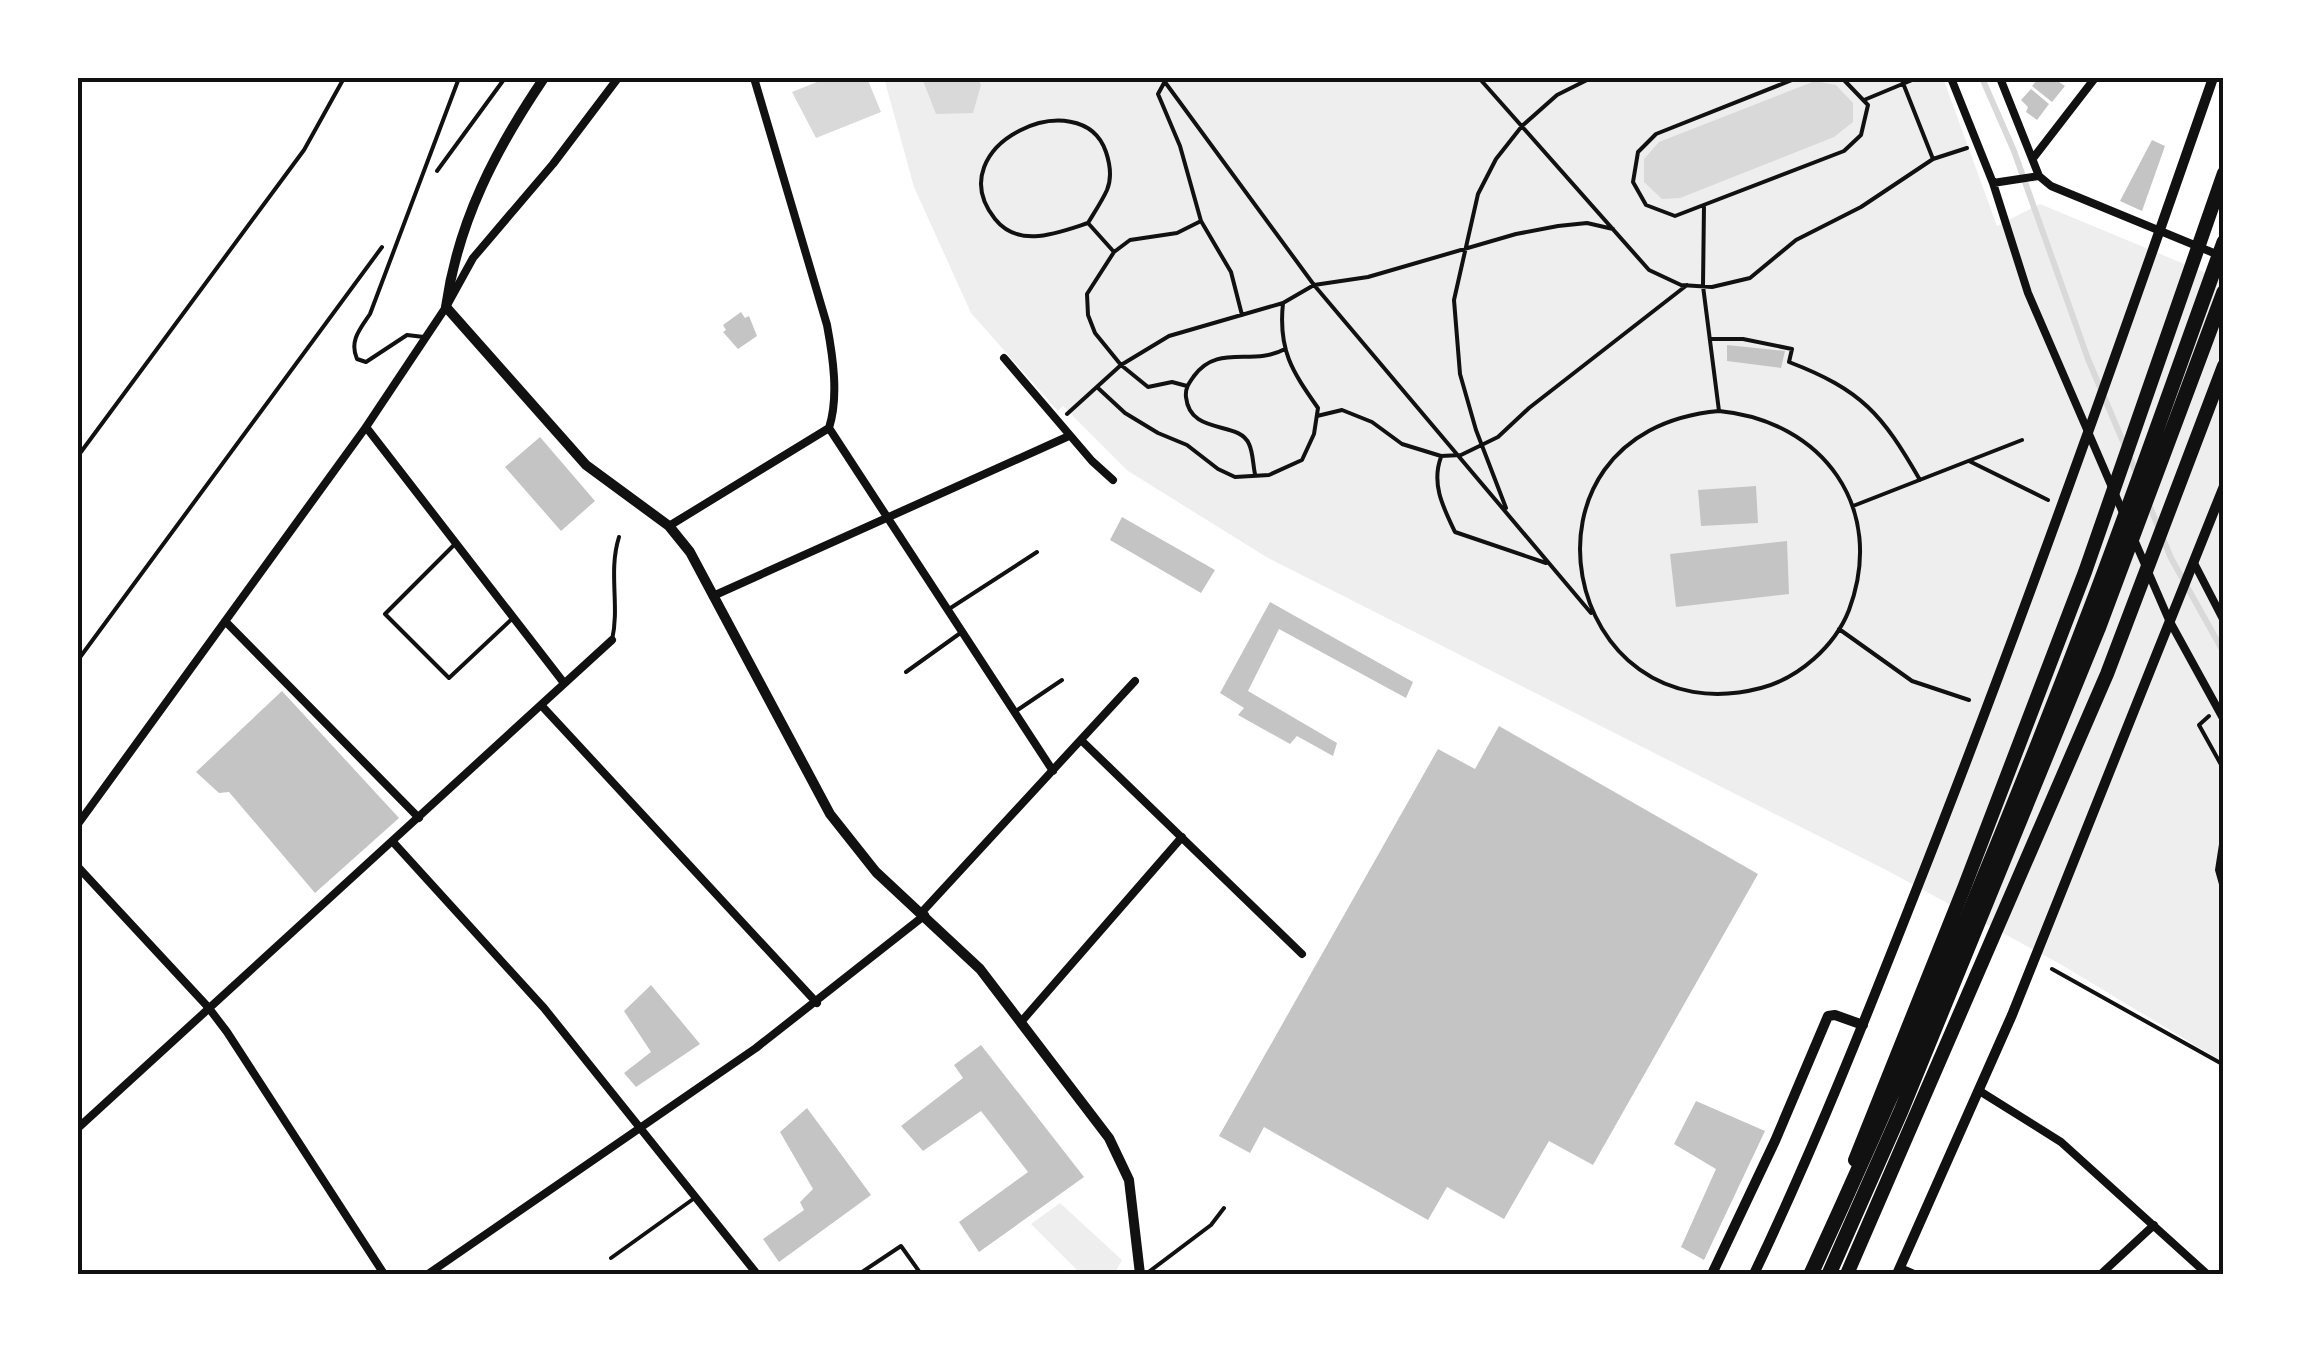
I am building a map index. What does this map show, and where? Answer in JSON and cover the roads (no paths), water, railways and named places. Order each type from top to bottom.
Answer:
[{"type":"highway","points":[[1807,1274],[1964,888],[2085,572],[2224,173]]},
{"type":"highway","points":[[1807,1274],[1898,1085],[1994,854],[2092,604],[2224,242]]},
{"type":"highway","points":[[1830,1274],[1901,1111],[2098,629],[2224,292]]},
{"type":"highway","points":[[1847,1274],[2107,674],[2224,366]]},
{"type":"street","points":[[544,78],[490,167],[468,218],[452,262],[446,307],[586,465],[669,526],[690,552],[830,814],[863,858],[980,969],[1109,1138],[1121,1159],[1134,1208],[1143,1274]]},
{"type":"street","points":[[78,824],[366,427],[474,258],[618,78]]},
{"type":"street","points":[[669,526],[830,428],[833,416],[827,325],[754,78]]},
{"type":"street","points":[[1951,78],[1993,183],[2028,293],[2169,620],[2224,720]]},
{"type":"street","points":[[2000,78],[2039,176],[2051,186],[2224,257]]},
{"type":"street","points":[[2034,157],[2095,78]]},
{"type":"street","points":[[1754,1274],[1802,1174],[1863,1025],[2090,435],[2212,78],[2224,82]]},
{"type":"street","points":[[1993,183],[2039,176]]},
{"type":"street","points":[[1004,358],[1069,436],[1113,480]]},
{"type":"street","points":[[366,427],[564,683]]},
{"type":"street","points":[[830,428],[1052,771]]},
{"type":"street","points":[[714,596],[1069,436]]},
{"type":"street","points":[[1914,1274],[1899,1271],[2012,1014],[2224,486]]},
{"type":"street","points":[[2192,566],[2224,621]]},
{"type":"street","points":[[226,620],[419,818]]},
{"type":"street","points":[[78,1128],[612,640]]},
{"type":"street","points":[[428,1274],[818,1002],[924,914],[1135,681]]},
{"type":"street","points":[[541,705],[818,1002]]},
{"type":"street","points":[[1081,740],[1302,954]]},
{"type":"street","points":[[1020,1022],[1182,837]]},
{"type":"street","points":[[393,842],[544,1008],[758,1274]]},
{"type":"street","points":[[78,867],[208,1007],[384,1274]]},
{"type":"street","points":[[1712,1274],[1828,1016],[1863,1025]]},
{"type":"street","points":[[1978,1090],[2061,1142],[2208,1274]]},
{"type":"street","points":[[2101,1274],[2154,1226]]},
{"type":"lane","points":[[426,337],[407,335],[366,362],[357,359],[352,349],[370,314],[459,78]]},
{"type":"lane","points":[[612,640],[616,623],[612,560],[619,537]]},
{"type":"lane","points":[[456,544],[385,614],[449,678],[514,616]]},
{"type":"lane","points":[[947,610],[1037,552]]},
{"type":"lane","points":[[906,672],[962,633]]},
{"type":"lane","points":[[1014,712],[1062,680]]},
{"type":"lane","points":[[611,1258],[696,1197]]},
{"type":"lane","points":[[1143,1274],[1211,1225],[1224,1208]]},
{"type":"lane","points":[[860,1274],[901,1246],[921,1274]]},
{"type":"waterway","points":[[1982,78],[2014,151],[2088,359],[2138,477]]},
{"type":"waterway","points":[[2148,502],[2171,558],[2224,653]]}]
